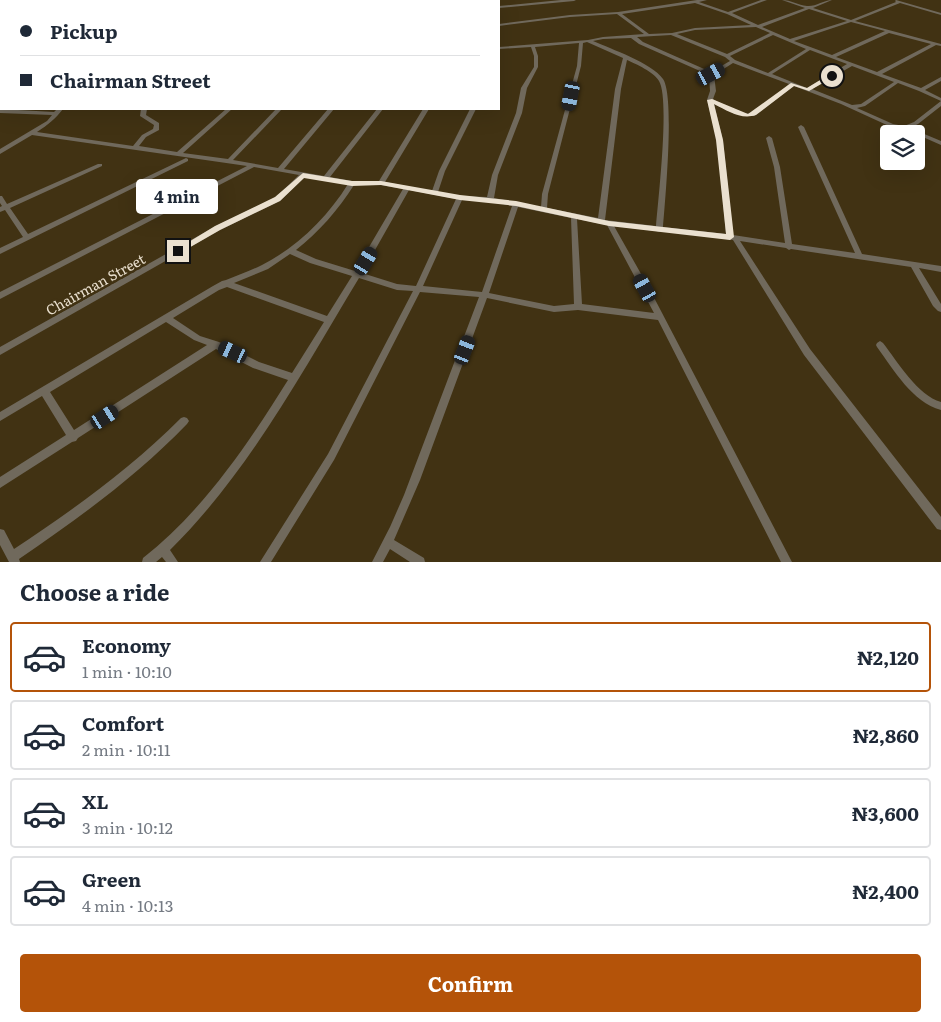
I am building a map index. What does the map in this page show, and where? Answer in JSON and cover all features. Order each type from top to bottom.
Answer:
[{"type":"street","points":[[398,0],[408,0]]},
{"type":"street","points":[[500,7],[574,0]]},
{"type":"street","points":[[689,0],[760,26],[809,49],[921,90],[941,101],[912,125]]},
{"type":"street","points":[[500,25],[570,16],[618,13],[697,3],[705,0]]},
{"type":"street","points":[[728,13],[765,0]]},
{"type":"street","points":[[784,0],[941,46]]},
{"type":"street","points":[[500,48],[533,47],[632,36],[672,34],[695,29],[760,26],[830,0]]},
{"type":"street","points":[[893,0],[941,14]]},
{"type":"street","points":[[917,6],[922,0]]},
{"type":"street","points":[[790,41],[900,2]]},
{"type":"street","points":[[618,13],[649,36]]},
{"type":"street","points":[[831,57],[889,31]]},
{"type":"street","points":[[727,56],[774,33]]},
{"type":"street","points":[[672,34],[727,56],[733,62],[769,74],[852,107],[882,122],[894,125]]},
{"type":"street","points":[[632,36],[641,44],[711,74]]},
{"type":"street","points":[[544,210],[545,194],[579,66],[581,42]]},
{"type":"street","points":[[588,42],[650,70],[663,83],[666,101],[664,174],[659,230]]},
{"type":"street","points":[[877,74],[934,44]]},
{"type":"street","points":[[490,200],[496,175],[520,113],[524,88],[536,67],[536,56],[533,47]]},
{"type":"street","points":[[769,74],[809,49]]},
{"type":"street","points":[[625,58],[618,89],[605,223],[659,318],[787,562]]},
{"type":"street","points":[[711,74],[733,62]]},
{"type":"street","points":[[807,90],[851,64]]},
{"type":"street","points":[[711,74],[713,91],[710,100],[720,140],[733,239],[807,352],[941,525]]},
{"type":"street","points":[[921,90],[941,79]]},
{"type":"street","points":[[852,107],[863,105],[898,81]]},
{"type":"street","points":[[710,100],[748,116],[754,114],[793,84]]},
{"type":"street","points":[[135,147],[144,136],[156,130],[157,124],[143,116],[144,110]]},
{"type":"street","points":[[179,153],[227,110]]},
{"type":"street","points":[[230,161],[278,110]]},
{"type":"street","points":[[280,170],[330,110]]},
{"type":"street","points":[[325,179],[379,110]]},
{"type":"street","points":[[381,183],[425,110]]},
{"type":"street","points":[[435,192],[442,171],[472,110]]},
{"type":"street","points":[[0,111],[59,111]]},
{"type":"street","points":[[0,152],[32,133],[59,111]]},
{"type":"street","points":[[801,127],[860,257]]},
{"type":"street","points":[[32,133],[179,153],[352,183],[381,183],[460,198],[516,204],[605,223],[733,239],[941,269]]},
{"type":"street","points":[[925,136],[941,143]]},
{"type":"street","points":[[769,138],[776,167],[789,247]]},
{"type":"street","points":[[0,251],[186,160]]},
{"type":"street","points":[[3,209],[100,165]]},
{"type":"street","points":[[0,296],[254,165]]},
{"type":"street","name":"Chairman Street","points":[[0,351],[218,228],[278,199],[303,175]]},
{"type":"street","points":[[0,417],[225,284],[265,268],[313,234],[339,203],[352,183]]},
{"type":"street","points":[[147,562],[163,550],[226,481],[272,415],[358,275],[407,188]]},
{"type":"street","points":[[0,198],[3,209],[27,238]]},
{"type":"street","points":[[264,562],[331,457],[418,290],[460,198]]},
{"type":"street","points":[[376,562],[388,542],[486,295],[516,204]]},
{"type":"street","points":[[574,216],[578,307]]},
{"type":"street","points":[[290,251],[313,261],[397,287],[486,295],[554,309],[578,307],[659,318]]},
{"type":"street","points":[[913,265],[936,304],[941,309]]},
{"type":"street","points":[[225,284],[329,320]]},
{"type":"street","points":[[167,318],[197,338],[216,344],[256,365],[294,378]]},
{"type":"street","points":[[0,483],[73,438],[216,344]]},
{"type":"street","points":[[880,345],[924,399],[934,406],[941,406]]},
{"type":"street","points":[[44,391],[73,438]]},
{"type":"street","points":[[0,534],[14,559],[105,492],[144,460],[184,421]]},
{"type":"street","points":[[388,542],[420,562]]},
{"type":"street","points":[[163,550],[173,562]]},
{"type":"route","points":[[178,251],[218,228],[278,199],[303,175],[352,183],[381,183],[460,198],[516,204],[609,223],[730,237],[720,140],[710,100],[748,116],[754,114],[793,84],[807,90],[832,76]]}]
